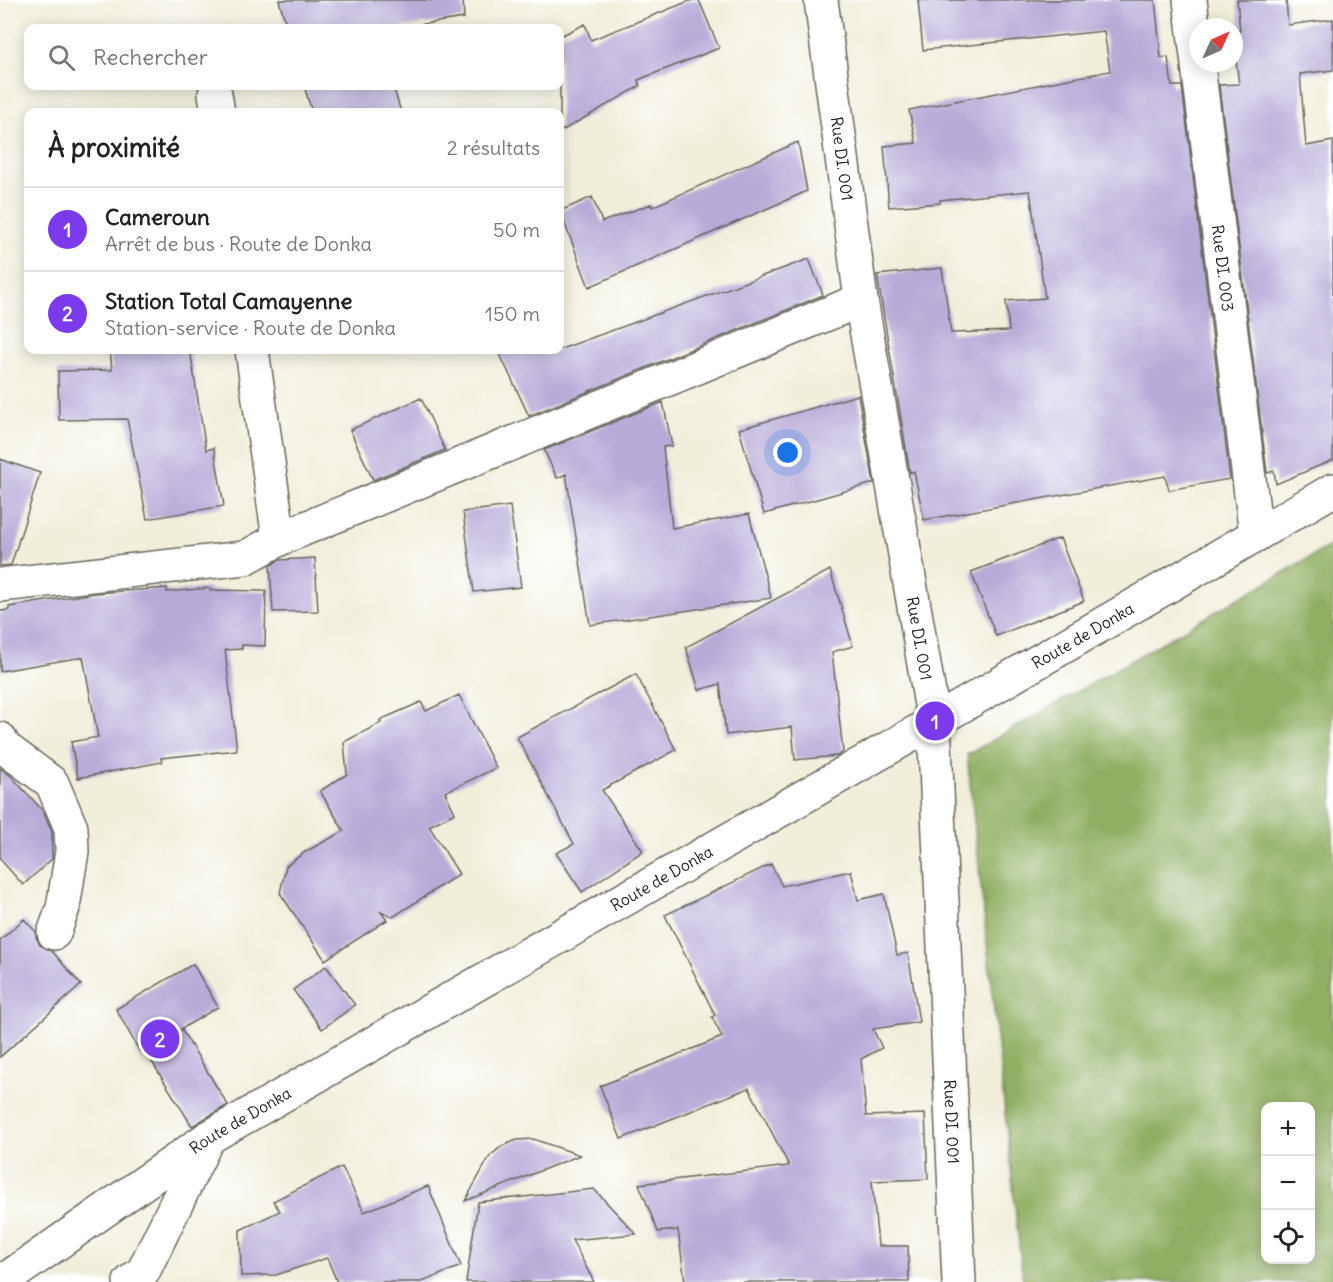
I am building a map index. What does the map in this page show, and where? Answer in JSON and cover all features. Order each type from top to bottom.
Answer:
[{"type":"street","name":"Rue DI. 001","points":[[821,0],[861,300],[934,722],[959,1282]]},
{"type":"street","name":"Rue DI. 003","points":[[1190,0],[1256,536]]},
{"type":"street","points":[[0,585],[245,558],[279,539],[861,300]]},
{"type":"street","points":[[253,354],[279,539]]},
{"type":"street","name":"Route de Donka","points":[[2,1282],[208,1138],[934,722],[1333,490]]},
{"type":"street","points":[[0,739],[5,748],[52,783],[71,828],[72,851],[69,874],[63,908],[54,933]]},
{"type":"street","points":[[130,1282],[143,1272],[208,1138]]},
{"type":"green space","points":[[1333,544],[1333,1282],[1023,1282],[967,755]]},
{"type":"building","points":[[279,0],[463,0],[464,18],[424,24],[286,24]]},
{"type":"building","points":[[692,0],[699,0],[719,48],[638,80],[640,86],[564,130],[564,108],[560,108],[560,90],[564,90],[564,34],[585,24],[591,40]]},
{"type":"building","points":[[918,0],[1155,0],[1161,58],[1168,57],[1172,86],[1182,86],[1230,479],[1169,490],[1165,476],[924,520],[914,471],[910,473],[877,275],[942,268],[951,333],[1009,331],[1006,301],[1045,298],[1030,191],[889,207],[884,146],[916,143],[909,110],[1110,71],[1104,31],[923,50]]},
{"type":"building","points":[[1237,0],[1286,0],[1288,25],[1333,19],[1333,70],[1300,74],[1306,146],[1333,141],[1333,460],[1276,484],[1274,471],[1267,473],[1219,85],[1239,84],[1237,72],[1243,72],[1243,18],[1239,18]]},
{"type":"building","points":[[305,90],[394,90],[400,108],[311,108]]},
{"type":"building","points":[[798,142],[807,191],[589,287],[564,221],[564,209],[592,197],[602,222],[651,204],[652,207]]},
{"type":"building","points":[[809,259],[823,295],[529,416],[500,354],[564,354],[564,348]]},
{"type":"building","points":[[110,354],[191,354],[206,450],[214,448],[224,506],[147,519],[127,419],[59,420],[58,371],[112,370]]},
{"type":"building","points":[[858,395],[874,483],[764,514],[739,429]]},
{"type":"building","points":[[421,398],[445,450],[373,480],[350,430]]},
{"type":"building","points":[[663,402],[672,446],[663,447],[672,528],[749,514],[771,598],[590,625],[566,474],[557,478],[544,450]]},
{"type":"building","points":[[0,459],[40,473],[11,565],[0,566]]},
{"type":"building","points":[[510,506],[521,587],[474,592],[463,512]]},
{"type":"building","points":[[1060,538],[1084,601],[996,636],[971,572]]},
{"type":"building","points":[[315,558],[318,611],[273,612],[270,566],[279,560]]},
{"type":"building","points":[[830,570],[853,646],[832,652],[843,752],[837,756],[795,760],[792,727],[726,735],[720,684],[699,690],[686,647]]},
{"type":"building","points":[[167,588],[167,592],[209,588],[210,590],[266,591],[265,646],[242,645],[242,649],[225,650],[237,750],[161,758],[162,762],[78,778],[71,742],[98,737],[83,657],[0,671],[0,611],[9,610],[9,607],[95,593]]},
{"type":"building","points":[[636,674],[676,750],[602,790],[643,851],[582,892],[556,853],[574,844],[517,737]]},
{"type":"building","points":[[459,695],[496,768],[445,792],[455,813],[429,826],[459,874],[393,917],[381,912],[387,920],[325,960],[280,893],[286,866],[305,852],[344,831],[320,791],[347,774],[344,742],[381,723],[380,720],[421,702],[426,711]]},
{"type":"building","points":[[0,768],[12,777],[43,811],[52,832],[52,859],[23,885],[0,859]]},
{"type":"building","points":[[771,864],[782,886],[851,871],[858,900],[884,894],[897,955],[908,953],[919,1022],[873,1029],[882,1048],[861,1059],[866,1116],[925,1114],[928,1179],[872,1181],[878,1246],[908,1246],[909,1282],[685,1282],[678,1230],[658,1232],[639,1184],[789,1166],[749,1088],[621,1139],[600,1086],[722,1037],[712,1017],[715,1015],[665,915]]},
{"type":"building","points":[[24,919],[36,932],[40,945],[52,951],[81,985],[0,1057],[0,940]]},
{"type":"building","points":[[193,964],[218,1007],[181,1029],[228,1105],[192,1126],[144,1049],[140,1052],[116,1009]]},
{"type":"building","points":[[326,966],[355,1005],[322,1029],[293,990]]},
{"type":"building","points":[[533,1139],[580,1155],[465,1201],[490,1156],[502,1146],[517,1140]]},
{"type":"building","points":[[342,1167],[364,1212],[428,1186],[461,1266],[422,1282],[337,1282],[327,1258],[276,1275],[241,1276],[240,1230],[280,1211],[273,1201]]},
{"type":"building","points":[[594,1189],[636,1234],[572,1240],[594,1282],[466,1282],[478,1202]]},
{"type":"place","name":"Cameroun","points":[[935,721]]},
{"type":"place","name":"Station Total Camayenne","points":[[160,1039]]}]
